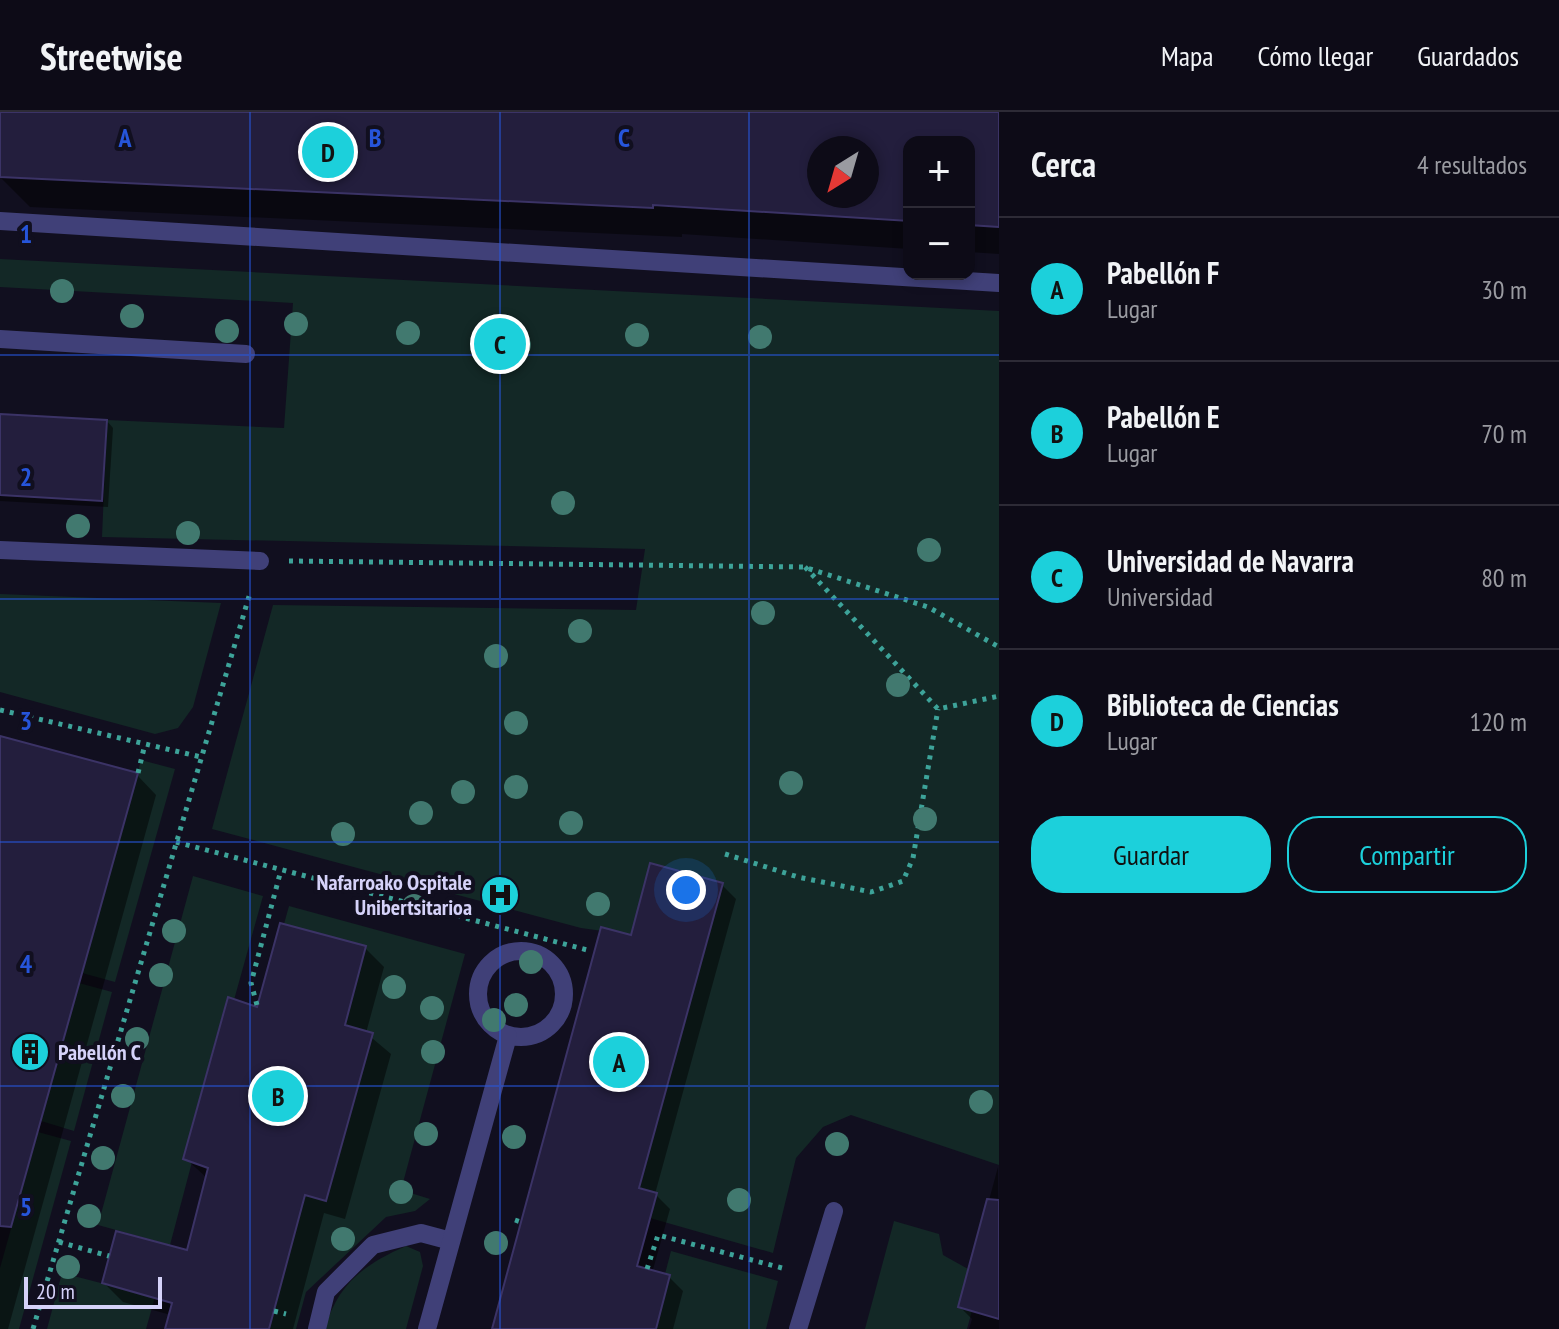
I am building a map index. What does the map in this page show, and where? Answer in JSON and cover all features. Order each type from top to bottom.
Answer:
[{"type":"lane","points":[[0,221],[999,283]]},
{"type":"lane","points":[[0,339],[246,354]]},
{"type":"lane","points":[[0,550],[260,561]]},
{"type":"lane","points":[[531,952],[554,967],[561,979],[562,1006],[547,1029],[522,1038],[508,1036],[484,1018],[478,1005],[481,975],[502,955],[531,952]]},
{"type":"lane","points":[[427,1329],[508,1036]]},
{"type":"lane","points":[[798,1329],[834,1211]]},
{"type":"lane","points":[[317,1329],[326,1292],[373,1245],[421,1233],[451,1241]]},
{"type":"path","points":[[33,1329],[260,561],[804,567],[928,607],[999,647]]},
{"type":"path","points":[[804,567],[938,709]]},
{"type":"path","points":[[938,709],[999,696]]},
{"type":"path","points":[[725,854],[798,877],[871,892],[903,881],[913,858],[938,709]]},
{"type":"path","points":[[0,710],[201,757]]},
{"type":"path","points":[[138,773],[145,744]]},
{"type":"path","points":[[176,842],[591,951]]},
{"type":"path","points":[[257,1005],[251,983],[281,870]]},
{"type":"path","points":[[647,1269],[658,1235],[782,1268]]},
{"type":"path","points":[[59,1242],[109,1256]]},
{"type":"green space","points":[[0,259],[999,311],[999,1165],[851,1115],[823,1127],[796,1158],[773,1253],[650,1218],[639,1188],[723,883],[651,864],[631,935],[581,928],[212,829],[273,605],[636,610],[645,549],[102,537],[107,420],[284,428],[293,303],[0,287]]},
{"type":"green space","points":[[0,594],[221,603],[193,707],[178,728],[155,734],[0,692]]},
{"type":"green space","points":[[141,760],[175,769],[115,982],[82,973]]},
{"type":"green space","points":[[193,876],[263,896],[234,1000],[227,998],[183,1158],[192,1162],[170,1245],[98,1225]]},
{"type":"green space","points":[[289,906],[465,954],[401,1190],[430,1199],[415,1211],[386,1217],[306,1292],[296,1329],[269,1329],[305,1195],[326,1201],[373,1033],[345,1025],[366,946],[284,924]]},
{"type":"green space","points":[[79,983],[112,992],[74,1131],[41,1121]]},
{"type":"green space","points":[[38,1132],[71,1141],[19,1329],[0,1329],[0,1268]]},
{"type":"green space","points":[[894,1221],[939,1234],[943,1255],[968,1269],[958,1307],[972,1311],[967,1329],[865,1329]]},
{"type":"green space","points":[[406,1246],[420,1252],[423,1266],[406,1329],[325,1329],[337,1300],[355,1277],[378,1260]]},
{"type":"green space","points":[[671,1251],[778,1281],[766,1329],[656,1329],[670,1276],[665,1274]]},
{"type":"green space","points":[[62,1273],[155,1297],[146,1329],[47,1329]]},
{"type":"building","points":[[0,112],[999,112],[999,227],[975,225],[975,136],[903,136],[903,221],[653,205],[653,208],[0,177]]},
{"type":"building","points":[[0,414],[107,420],[102,501],[0,495]]},
{"type":"building","name":"Pabellón C","points":[[0,736],[138,773],[11,1227],[0,1226]]},
{"type":"building","points":[[650,863],[723,883],[639,1188],[657,1193],[637,1266],[670,1275],[656,1329],[492,1329],[601,927],[631,935]]},
{"type":"building","points":[[280,923],[366,946],[345,1025],[373,1033],[326,1201],[305,1195],[269,1329],[165,1329],[172,1303],[102,1283],[116,1231],[187,1250],[208,1168],[183,1159],[228,997],[257,1007]]},
{"type":"building","points":[[987,1199],[999,1200],[999,1319],[958,1307]]},
{"type":"place","name":"Biblioteca de Ciencias","points":[[328,152]]},
{"type":"place","name":"Universidad de Navarra","points":[[500,344]]},
{"type":"place","name":"Nafarroako Ospitale Unibertsitarioa","points":[[500,895]]},
{"type":"place","name":"Pabellón C","points":[[30,1052]]},
{"type":"place","name":"Pabellón F","points":[[619,1062]]},
{"type":"place","name":"Pabellón E","points":[[278,1096]]}]
